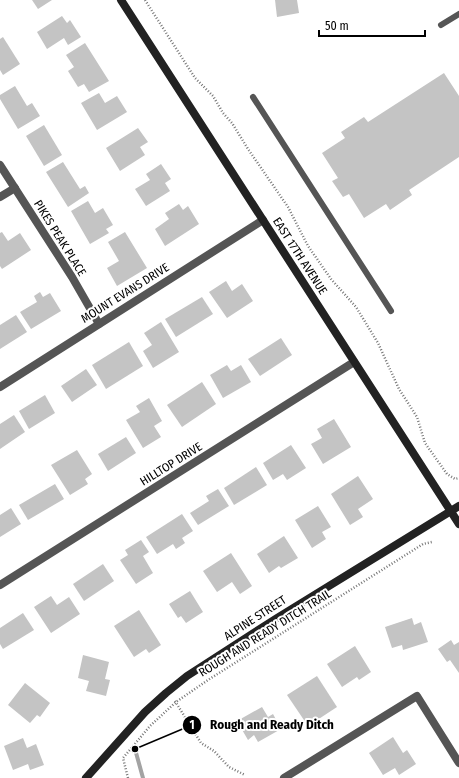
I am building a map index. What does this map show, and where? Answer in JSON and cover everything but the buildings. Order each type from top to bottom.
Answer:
[{"type":"main road","name":"EAST 17TH AVENUE","points":[[120,0],[459,524]]},
{"type":"main road","name":"ALPINE STREET","points":[[86,778],[145,712],[187,676],[277,618],[459,506]]},
{"type":"street","name":"PIKES PEAK PLACE","points":[[0,165],[72,278],[99,324]]},
{"type":"street","points":[[0,197],[14,188]]},
{"type":"street","name":"MOUNT EVANS DRIVE","points":[[0,387],[263,220]]},
{"type":"street","name":"HILLTOP DRIVE","points":[[0,585],[354,362]]},
{"type":"street","points":[[284,778],[417,696],[459,763]]},
{"type":"lane","points":[[441,25],[459,14]]},
{"type":"lane","points":[[254,97],[390,311]]},
{"type":"path","points":[[145,0],[195,78],[213,96],[288,207],[308,246],[331,279],[356,307],[378,342],[399,389],[417,417],[425,444],[447,474],[455,479],[459,478]]},
{"type":"path","name":"ROUGH AND READY DITCH TRAIL","points":[[128,778],[123,758],[150,726],[176,702],[409,552],[423,544],[432,542]]},
{"type":"path","points":[[166,693],[176,702],[201,743],[214,751],[229,767],[244,774]]},
{"type":"waterway","points":[[135,749],[143,778]]},
{"type":"place","name":"Rough and Ready Ditch","points":[[135,749]]}]
